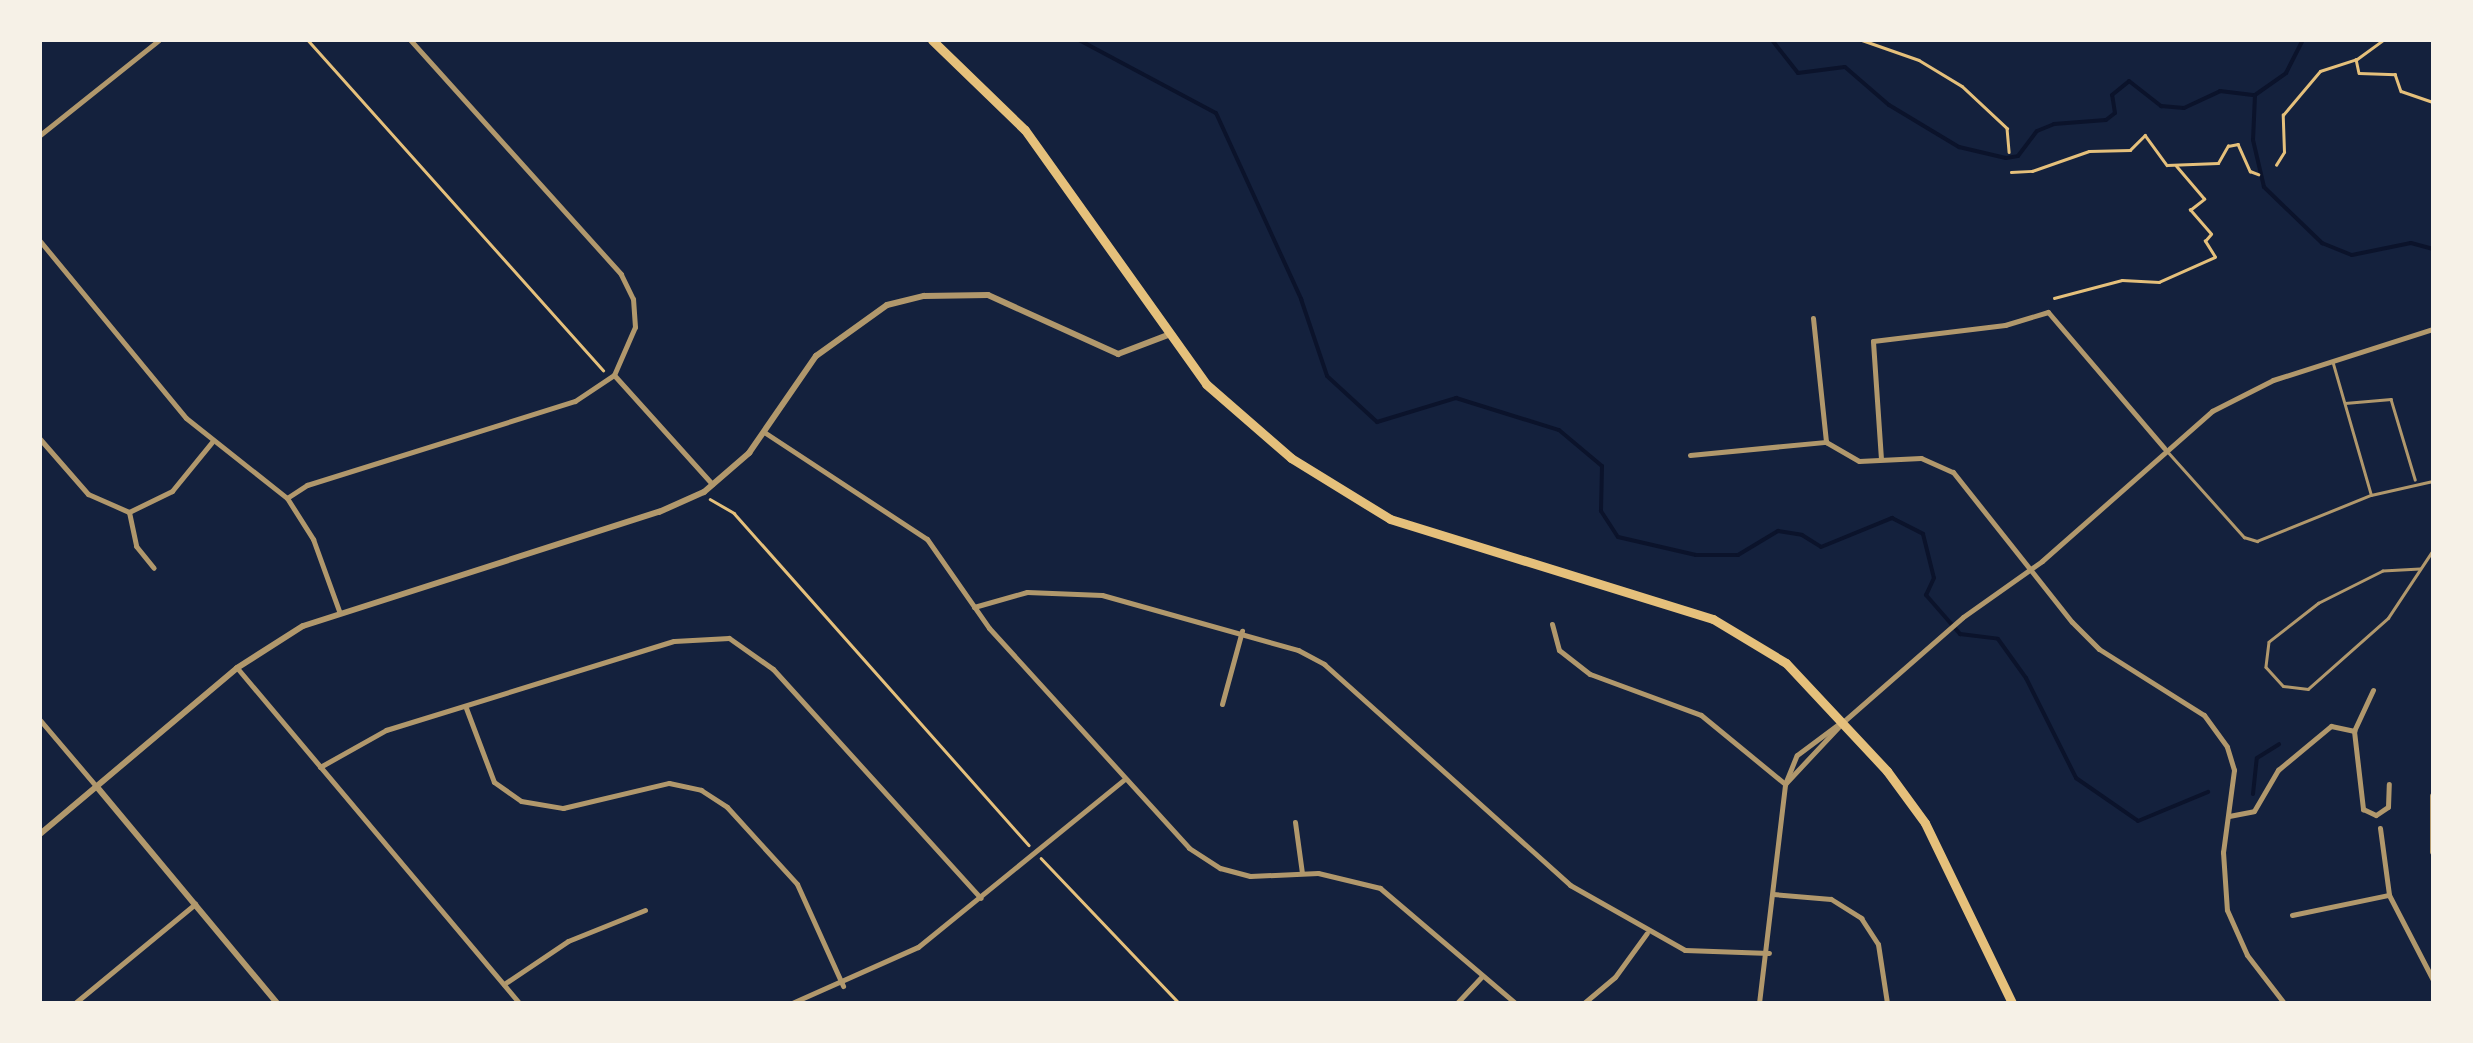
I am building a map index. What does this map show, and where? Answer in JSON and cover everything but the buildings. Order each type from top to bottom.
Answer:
[{"type":"main road","points":[[932,40],[1025,130],[1168,335],[1228,407],[1352,498],[1428,534],[1729,625],[1786,663],[1844,722],[1925,823],[2012,1003]]},
{"type":"street","points":[[40,135],[159,40]]},
{"type":"street","points":[[288,498],[307,485],[575,402],[614,375],[635,327],[629,287],[410,40]]},
{"type":"street","points":[[40,242],[212,442],[288,498],[313,539],[339,611]]},
{"type":"street","points":[[2432,269],[2433,296]]},
{"type":"street","points":[[40,834],[237,668],[339,611],[660,512],[713,485],[764,432],[802,372],[831,342],[904,300],[971,294],[1008,300],[1118,354],[1168,335]]},
{"type":"street","points":[[1880,458],[1874,341],[2004,325],[2048,312],[2164,448]]},
{"type":"street","points":[[1814,318],[1826,442]]},
{"type":"street","points":[[1785,784],[1830,742],[1844,722],[1936,640],[2031,570],[2164,448],[2243,393],[2433,330]]},
{"type":"street","points":[[614,375],[713,485]]},
{"type":"street","points":[[764,432],[928,539],[974,607],[1174,834],[1220,868],[1267,877],[1302,873],[1380,888],[1515,1003]]},
{"type":"street","points":[[40,439],[88,494],[129,512],[172,491],[212,442]]},
{"type":"street","points":[[1690,455],[1826,442],[1860,462],[1921,458],[1953,472],[2100,649],[2204,715],[2232,761],[2222,874],[2226,910],[2247,954],[2284,1003]]},
{"type":"street","points":[[129,512],[136,546],[154,568]]},
{"type":"street","points":[[974,607],[1028,592],[1102,594],[1242,631],[1324,664],[1548,869],[1646,933],[1700,952],[1769,953]]},
{"type":"street","points":[[1552,624],[1560,650],[1590,674],[1700,715],[1785,784]]},
{"type":"street","points":[[1222,704],[1242,631]]},
{"type":"street","points":[[320,767],[366,737],[674,641],[730,638],[773,669],[980,898]]},
{"type":"street","points":[[237,668],[519,1003]]},
{"type":"street","points":[[2374,690],[2354,730],[2363,808],[2376,814],[2388,807],[2389,784]]},
{"type":"street","points":[[466,708],[494,782],[521,801],[552,809],[650,784],[686,786],[726,807],[797,884],[843,986]]},
{"type":"street","points":[[40,720],[274,1002]]},
{"type":"street","points":[[1759,1003],[1769,953],[1785,784],[1792,762],[1822,732],[1844,722]]},
{"type":"street","points":[[2229,816],[2254,811],[2278,770],[2330,726],[2354,730]]},
{"type":"street","points":[[792,1003],[843,986],[918,947],[1124,779]]},
{"type":"street","points":[[2433,796],[2433,852]]},
{"type":"street","points":[[1295,822],[1302,873]]},
{"type":"street","points":[[2380,828],[2389,894],[2433,980]]},
{"type":"street","points":[[1773,894],[1830,898],[1861,918],[1878,944],[1888,1003]]},
{"type":"street","points":[[2292,915],[2389,894]]},
{"type":"street","points":[[75,1003],[195,904]]},
{"type":"street","points":[[504,984],[568,942],[646,910]]},
{"type":"street","points":[[1584,1003],[1615,978],[1646,933]]},
{"type":"street","points":[[1457,1003],[1483,975]]},
{"type":"street","points":[[1291,1003],[1327,1003]]},
{"type":"lane","points":[[2332,361],[2371,495]]},
{"type":"lane","points":[[2345,404],[2386,396],[2415,480]]},
{"type":"lane","points":[[2164,448],[2244,537],[2272,540],[2371,495],[2415,480],[2433,481]]},
{"type":"lane","points":[[2420,570],[2383,572],[2342,590],[2277,634],[2264,660],[2283,686],[2308,689],[2388,618],[2420,570],[2433,550]]},
{"type":"path","points":[[308,40],[568,334],[614,375]]},
{"type":"path","points":[[1862,40],[1920,60],[1962,86],[2007,128],[2009,152]]},
{"type":"path","points":[[2276,165],[2284,152],[2288,104],[2320,71],[2356,59],[2383,40]]},
{"type":"path","points":[[2356,59],[2360,73],[2395,74],[2401,91],[2433,102]]},
{"type":"path","points":[[2011,172],[2032,172],[2089,151],[2130,150],[2145,135],[2167,164],[2175,165],[2184,160],[2218,163],[2228,146],[2238,144],[2250,171],[2258,174]]},
{"type":"path","points":[[2054,298],[2122,280],[2159,282],[2215,257],[2205,241],[2211,234],[2190,210],[2204,199],[2175,165]]},
{"type":"path","points":[[709,498],[734,513],[1033,849]]},
{"type":"path","points":[[1040,857],[1178,1003]]},
{"type":"waterway","points":[[1079,40],[1216,113],[1301,299],[1327,376],[1377,422],[1456,398],[1559,430],[1602,466],[1601,511],[1618,537],[1696,555],[1738,555],[1778,531],[1802,535],[1821,547],[1892,518],[1923,534],[1934,578],[1926,595],[1960,634],[1998,639],[2026,678],[2076,778],[2138,821],[2208,792]]},
{"type":"waterway","points":[[1772,40],[1798,73],[1845,67],[1889,105],[1959,147],[2006,158],[2018,156],[2037,131],[2054,124],[2106,120],[2115,113],[2112,95],[2129,81],[2161,106],[2184,108],[2220,91],[2255,95],[2286,73],[2303,40]]},
{"type":"waterway","points":[[2255,95],[2253,140],[2264,187],[2322,243],[2352,255],[2411,243],[2433,249]]},
{"type":"waterway","points":[[2253,794],[2257,758],[2279,744]]}]
